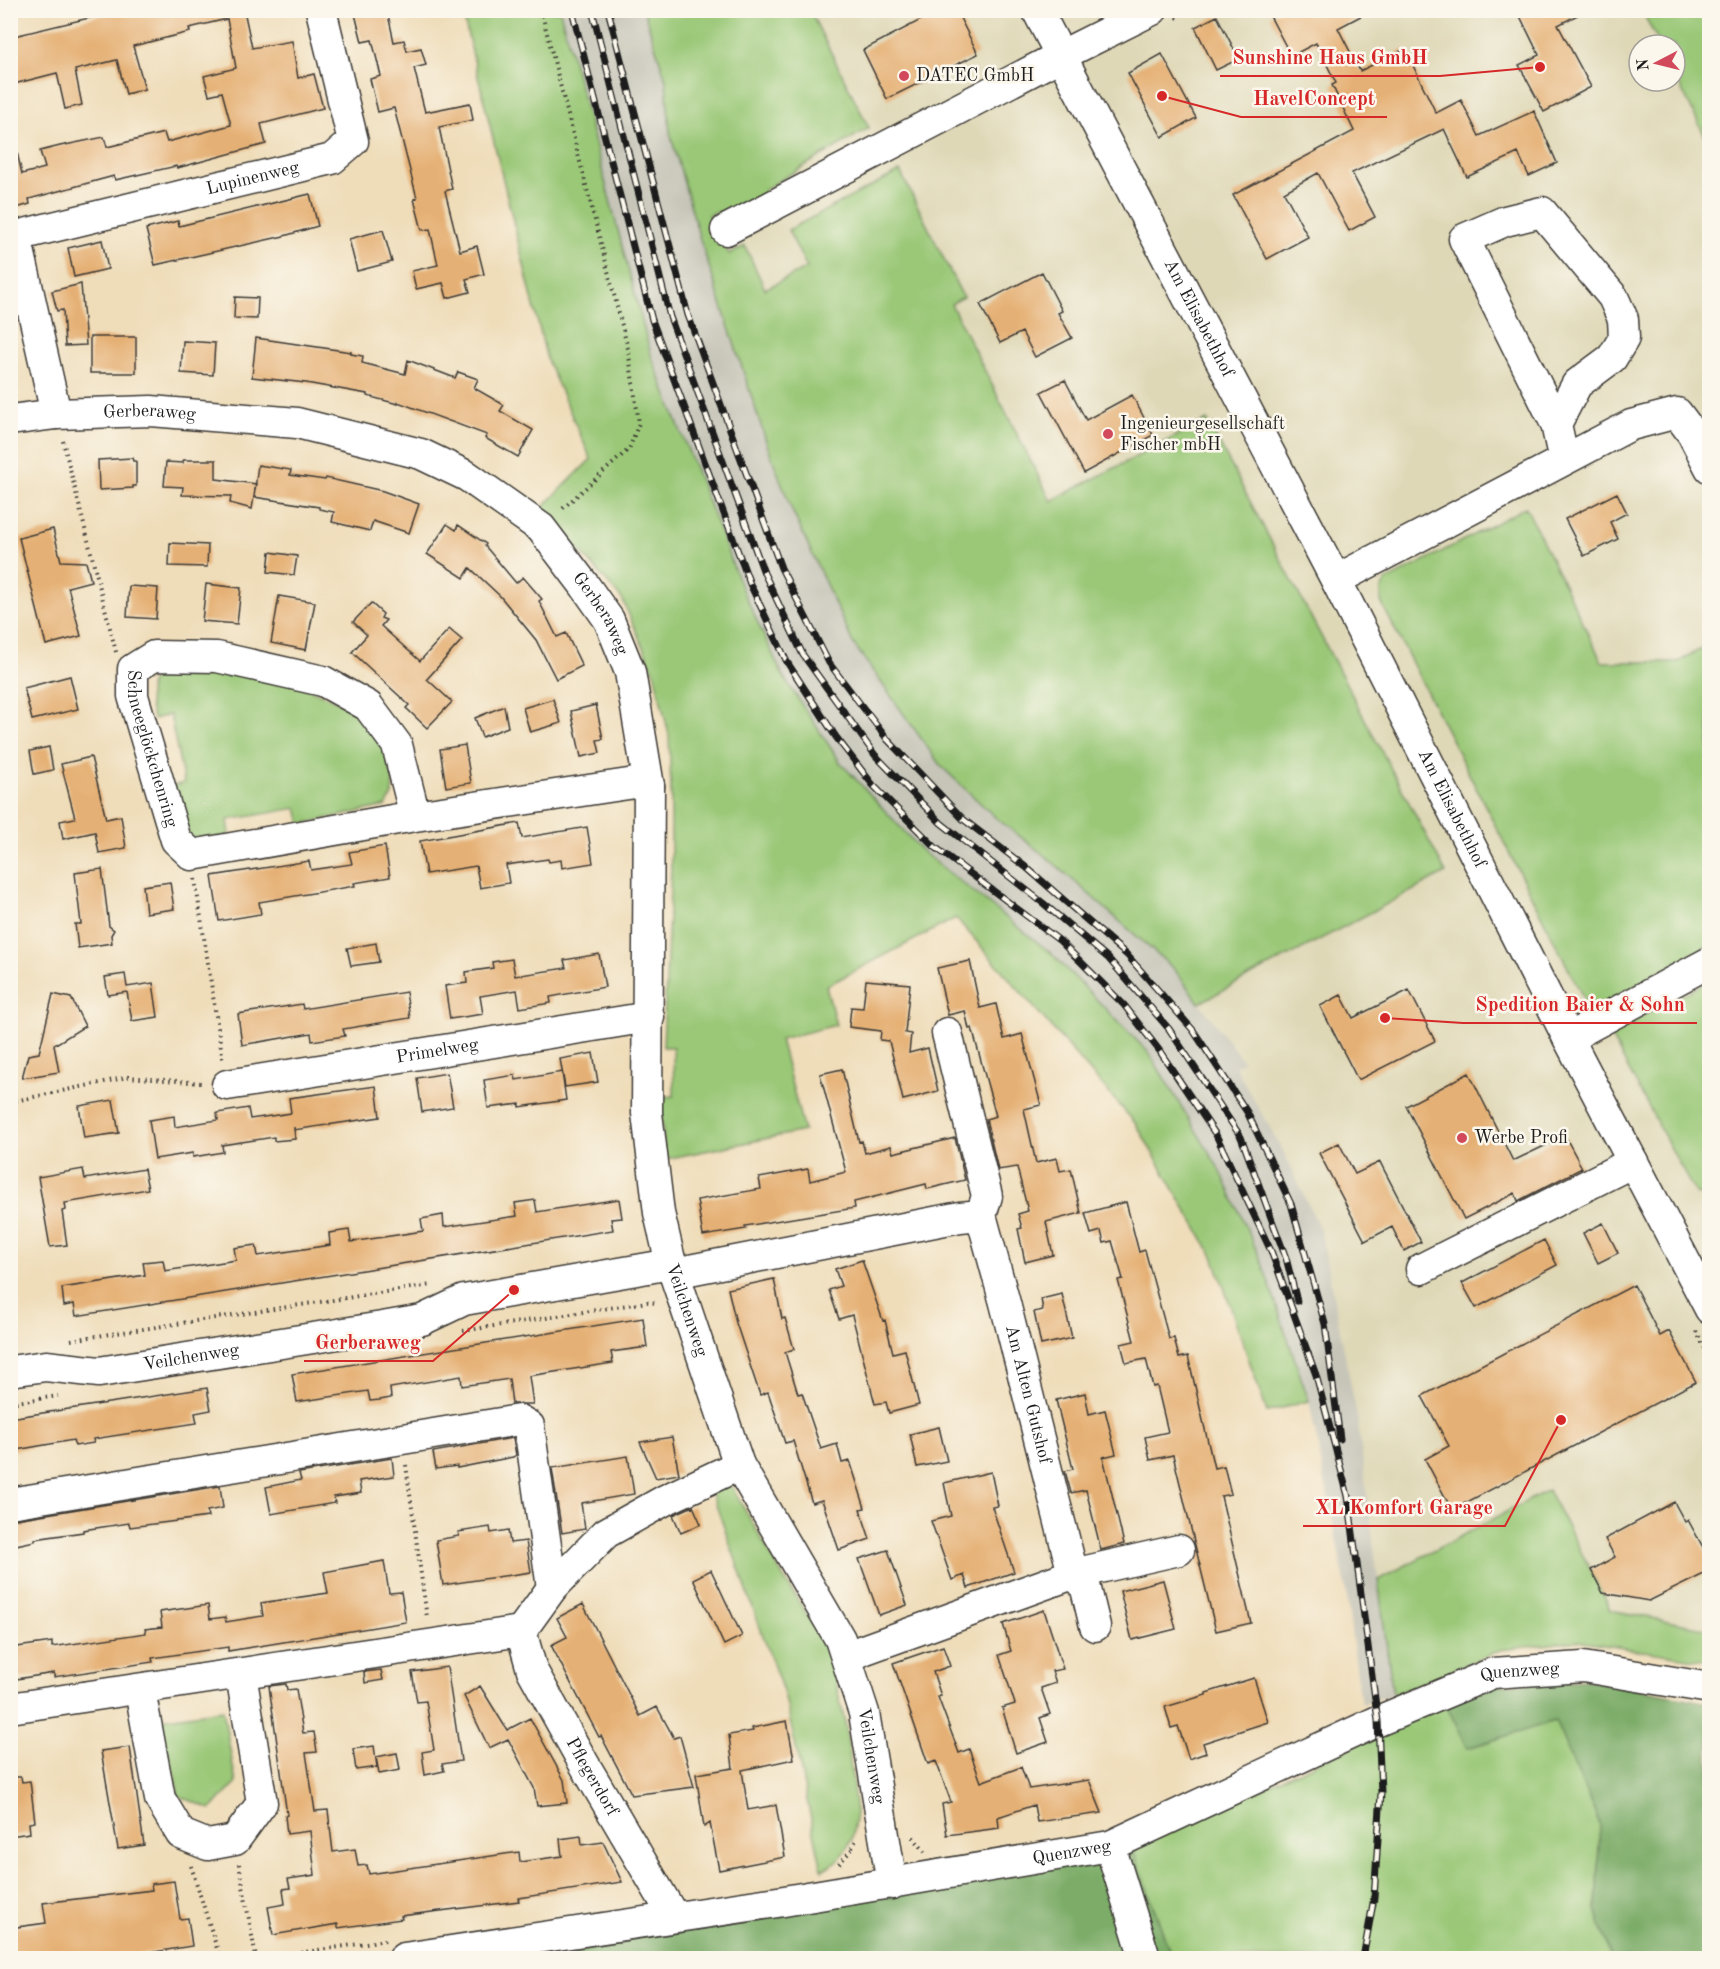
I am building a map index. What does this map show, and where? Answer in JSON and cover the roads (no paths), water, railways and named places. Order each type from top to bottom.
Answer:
[{"type":"street","name":"Lupinenweg","points":[[60,427],[13,234],[332,159],[352,141],[321,10]]},
{"type":"street","name":"Am Elisabethhof","points":[[1036,10],[1336,580],[1633,1162],[1702,1319]]},
{"type":"street","points":[[726,230],[1152,10]]},
{"type":"street","points":[[1542,212],[1613,297],[1623,319],[1624,338],[1612,358],[1577,384],[1559,436],[1464,239],[1505,221],[1542,212]]},
{"type":"street","name":"Gerberaweg","points":[[10,420],[60,427],[151,411],[297,423],[421,454],[467,476],[541,528],[609,620],[630,672],[649,786],[647,1113],[659,1213],[673,1268]]},
{"type":"street","points":[[1336,580],[1631,425],[1677,413],[1708,460]]},
{"type":"street","name":"Schneeglöckchenring","points":[[154,656],[217,657],[323,681],[368,706],[397,745],[415,816],[192,855],[176,840],[134,696],[133,669],[154,656]]},
{"type":"street","points":[[415,816],[635,783],[649,786]]},
{"type":"street","points":[[1568,1038],[1710,962]]},
{"type":"street","name":"Primelweg","points":[[227,1085],[649,1017]]},
{"type":"street","name":"Am Alten Gutshof","points":[[947,1033],[987,1196],[981,1215],[1073,1574],[1085,1585],[1095,1626]]},
{"type":"street","points":[[1421,1269],[1633,1162]]},
{"type":"street","points":[[673,1268],[981,1215]]},
{"type":"street","name":"Veilchenweg","points":[[10,1371],[45,1366],[99,1372],[423,1320],[464,1300],[673,1268],[738,1465],[840,1639],[847,1658],[864,1713],[892,1884]]},
{"type":"street","points":[[10,1503],[402,1441],[519,1420],[529,1426],[552,1588]]},
{"type":"street","points":[[10,1708],[521,1631],[552,1588],[606,1533],[665,1500],[738,1465]]},
{"type":"street","points":[[847,1658],[863,1650],[1073,1574],[1179,1550]]},
{"type":"street","name":"Pflegerdorf","points":[[521,1631],[532,1670],[674,1917]]},
{"type":"street","name":"Quenzweg","points":[[404,1959],[892,1884],[1110,1846],[1378,1721],[1493,1673],[1583,1667],[1710,1688]]},
{"type":"street","points":[[140,1690],[160,1799],[181,1834],[208,1845],[235,1840],[262,1803],[241,1674]]},
{"type":"street","points":[[1110,1846],[1145,1959]]},
{"type":"railway","points":[[572,10],[652,320],[750,584],[787,662],[836,737],[873,785],[935,847],[1060,941],[1124,1005],[1159,1050],[1216,1135],[1271,1251],[1316,1375],[1348,1496],[1378,1721],[1381,1793],[1374,1898],[1363,1958]]},
{"type":"railway","points":[[592,10],[670,317],[764,573],[803,655],[875,755],[941,823],[1043,903],[1108,958],[1169,1029],[1241,1137],[1286,1258],[1297,1301]]},
{"type":"railway","points":[[608,10],[688,315],[781,568],[829,663],[887,739],[963,819],[1027,868],[1127,955],[1193,1030],[1247,1112],[1291,1204],[1325,1324],[1340,1439]]},
{"type":"place","name":"Sunshine Haus GmbH","points":[[1540,67]]},
{"type":"place","name":"DATEC GmbH","points":[[904,76]]},
{"type":"place","name":"HavelConcept","points":[[1162,96]]},
{"type":"place","name":"Ingenieurgesellschaft Fischer mbH","points":[[1108,434]]},
{"type":"place","name":"Spedition Baier & Sohn","points":[[1385,1018]]},
{"type":"place","name":"Werbe Profi","points":[[1462,1138]]},
{"type":"place","name":"Gerberaweg","points":[[514,1290]]},
{"type":"place","name":"XL Komfort Garage","points":[[1561,1420]]}]
